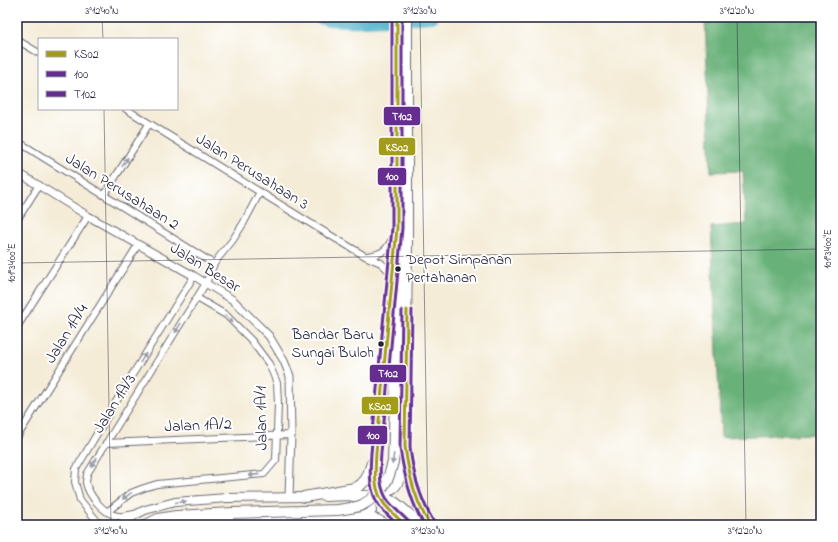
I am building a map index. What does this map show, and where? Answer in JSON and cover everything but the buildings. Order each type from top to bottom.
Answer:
[{"type":"highway","points":[[375,481],[382,488],[387,490],[392,489],[396,485],[400,478],[404,447],[407,238],[402,29],[397,17]]},
{"type":"highway","points":[[405,525],[380,497],[376,489],[375,481],[376,453],[397,228],[402,29],[407,17]]},
{"type":"highway","points":[[146,525],[158,519],[176,516],[337,510],[362,505],[381,489],[388,479],[393,462],[398,308],[401,266],[407,238]]},
{"type":"highway","points":[[404,447],[412,488],[430,525]]},
{"type":"highway","points":[[304,497],[361,486],[368,477],[376,453]]},
{"type":"highway","points":[[353,496],[380,497],[392,501],[420,525]]},
{"type":"highway","points":[[363,516],[387,525]]},
{"type":"main road","points":[[120,525],[145,510],[175,502],[227,498],[353,496],[364,498],[371,503],[372,510],[369,514],[363,516],[281,521],[186,522],[169,525]]},
{"type":"street","points":[[17,40],[38,52]]},
{"type":"street","name":"Jalan Perusahaan 3","points":[[128,110],[318,228],[381,263],[392,276]]},
{"type":"street","points":[[104,195],[149,124]]},
{"type":"street","name":"Jalan Perusahaan 2","points":[[17,141],[214,264]]},
{"type":"street","name":"Jalan Besar","points":[[17,172],[88,216],[194,276],[233,300],[269,336],[284,361],[290,376],[291,435],[289,497]]},
{"type":"street","points":[[17,220],[39,185]]},
{"type":"street","name":"Jalan 1A/3","points":[[107,512],[89,492],[86,482],[87,474],[197,298],[206,283],[214,264],[243,224],[260,192]]},
{"type":"street","points":[[17,327],[88,216]]},
{"type":"street","points":[[366,256],[382,253],[388,247],[397,228]]},
{"type":"street","name":"Jalan 1A/4","points":[[17,437],[138,245]]},
{"type":"street","name":"Jalan 1A/3","points":[[99,525],[80,500],[75,482],[76,469],[129,380],[194,276]]},
{"type":"street","name":"Jalan 1A/1","points":[[107,512],[131,493],[157,484],[264,474],[276,460],[278,403],[277,383],[269,364],[251,340],[226,315],[197,298]]},
{"type":"street","name":"Jalan 1A/2","points":[[106,443],[291,435]]},
{"type":"street","points":[[86,508],[95,500]]},
{"type":"street","points":[[107,512],[116,516],[137,514]]},
{"type":"green space","points":[[705,17],[821,17],[821,434],[721,437],[711,227],[746,224],[743,171],[711,172]]},
{"type":"waterway","points":[[317,17],[325,20],[337,21],[390,20],[432,17]]},
{"type":"transit line","name":"100","points":[[392,17],[392,228],[370,474],[373,494],[376,501],[382,510],[398,525]]},
{"type":"transit line","name":"KS02","points":[[397,17],[397,228],[375,473],[378,493],[381,499],[387,508],[405,525]]},
{"type":"transit line","name":"T102","points":[[402,17],[402,228],[380,472],[381,485],[385,497],[391,505],[409,522]]},
{"type":"transit line","name":"100","points":[[402,310],[400,448],[408,488],[424,525]]},
{"type":"transit line","name":"KS02","points":[[407,310],[405,447],[413,488],[420,507],[430,525]]},
{"type":"transit line","name":"T102","points":[[412,310],[410,447],[418,486],[434,522]]},
{"type":"place","name":"Depot Simpanan Pertahanan","points":[[398,269]]},
{"type":"place","name":"Bandar Baru Sungai Buloh","points":[[381,344]]}]
